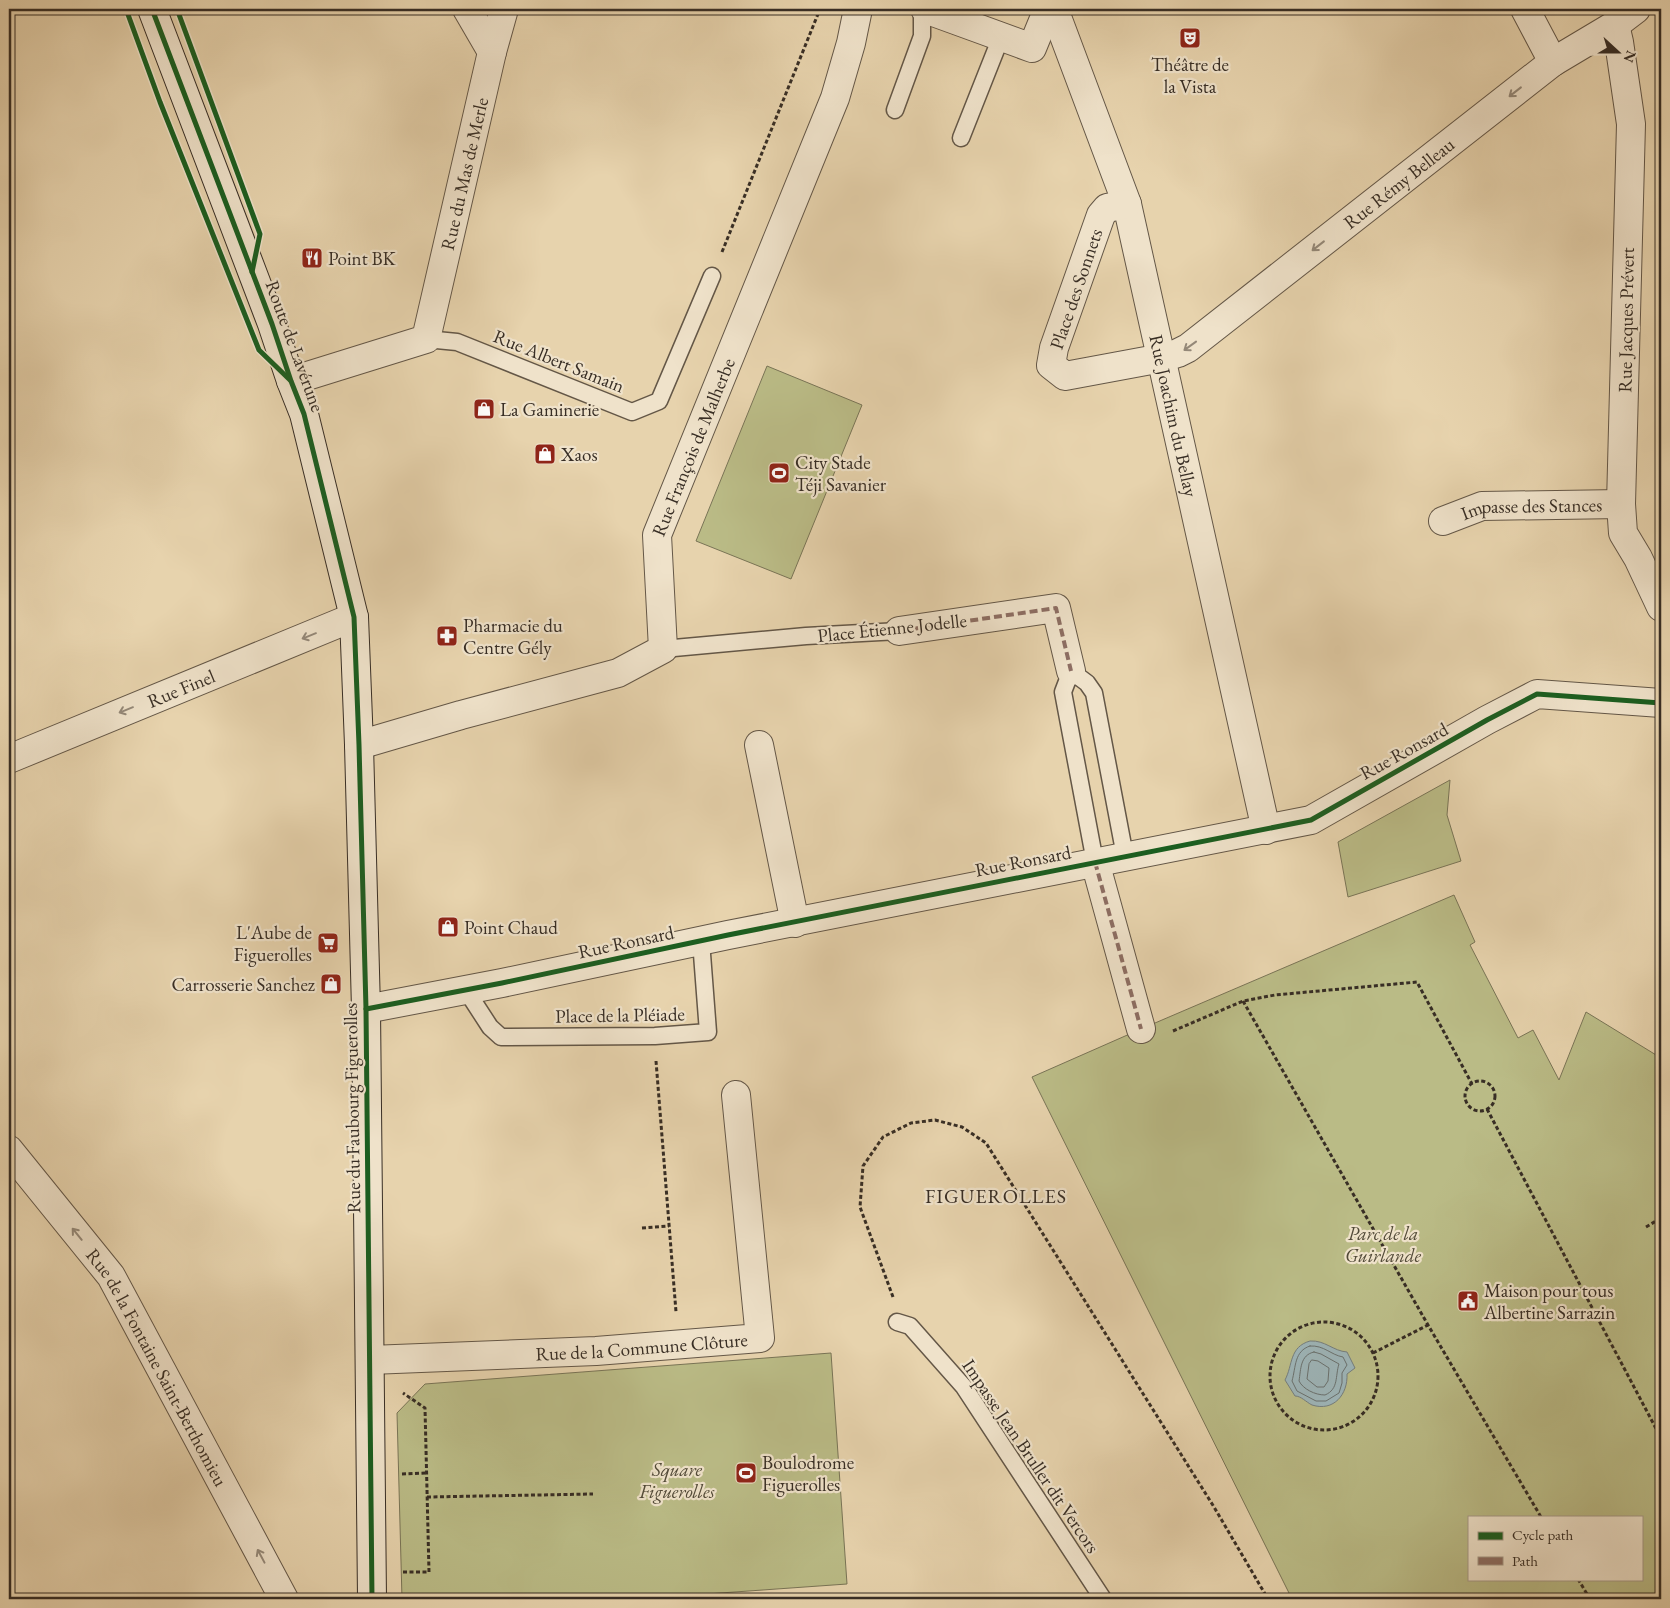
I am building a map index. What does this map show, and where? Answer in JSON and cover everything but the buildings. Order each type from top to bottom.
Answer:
[{"type":"street","name":"Route de Lavérune","points":[[152,9],[272,324],[304,414],[354,617]]},
{"type":"street","points":[[467,9],[492,52]]},
{"type":"street","name":"Rue du Mas de Merle","points":[[426,339],[492,52],[504,9]]},
{"type":"street","name":"Rue François de Malherbe","points":[[663,649],[657,535],[835,98],[851,43],[858,9]]},
{"type":"street","points":[[923,9],[1032,48],[1048,9]]},
{"type":"street","name":"Rue Joachim du Bellay","points":[[1054,9],[1128,204],[1266,830]]},
{"type":"street","points":[[1525,9],[1553,62]]},
{"type":"street","name":"Rue Rémy Belleau","points":[[1162,358],[1188,348],[1553,62],[1615,25],[1636,9]]},
{"type":"street","name":"Rue Jacques Prévert","points":[[1615,25],[1631,124],[1622,533],[1638,558],[1661,607]]},
{"type":"street","name":"Place des Sonnets","points":[[1128,204],[1107,208],[1102,216],[1054,348],[1051,365],[1065,376],[1162,358]]},
{"type":"street","points":[[291,381],[426,339]]},
{"type":"street","name":"Impasse des Stances","points":[[1443,522],[1482,506],[1622,504]]},
{"type":"street","name":"Place Étienne Jodelle","points":[[899,631],[1056,608],[1071,671]]},
{"type":"street","name":"Rue du Faubourg Figuerolles","points":[[354,617],[360,745],[366,1009],[372,1599]]},
{"type":"street","name":"Rue Finel","points":[[9,758],[354,617]]},
{"type":"street","points":[[360,745],[618,673],[663,649]]},
{"type":"street","name":"Rue Ronsard","points":[[366,1009],[1311,820],[1536,694],[1661,703]]},
{"type":"street","points":[[759,745],[795,922]]},
{"type":"street","points":[[1095,862],[1141,1028]]},
{"type":"street","name":"Rue de la Commune Clôture","points":[[370,1360],[596,1351],[760,1338],[736,1095]]},
{"type":"street","name":"Rue de la Fontaine Saint-Berthomieu","points":[[9,1150],[112,1276],[284,1599]]},
{"type":"lane","points":[[895,110],[922,36],[923,9]]},
{"type":"lane","points":[[960,138],[1001,37]]},
{"type":"lane","name":"Rue Albert Samain","points":[[426,339],[458,342],[632,412],[659,401],[712,276]]},
{"type":"lane","name":"Place Étienne Jodelle","points":[[663,649],[806,636],[899,631]]},
{"type":"lane","points":[[1095,862],[1063,692],[1071,671],[1087,683],[1094,693],[1125,856]]},
{"type":"lane","name":"Place de la Pléiade","points":[[466,990],[490,1027],[501,1037],[655,1036],[708,1032],[701,941]]},
{"type":"lane","name":"Impasse Jean Bruller dit Vercors","points":[[897,1322],[910,1326],[964,1387],[1103,1599]]},
{"type":"path","points":[[712,276],[820,9]]},
{"type":"path","points":[[1141,1028],[1147,1042],[1243,1001],[1275,995],[1417,982],[1472,1084]]},
{"type":"path","points":[[1243,1001],[1428,1325],[1540,1516]]},
{"type":"path","points":[[655,1036],[679,1345]]},
{"type":"path","points":[[1484,1082],[1493,1090],[1494,1098],[1487,1109],[1478,1111],[1468,1106],[1466,1092],[1472,1084],[1484,1082]]},
{"type":"path","points":[[1487,1109],[1661,1438]]},
{"type":"path","points":[[897,1322],[894,1302],[860,1207],[863,1166],[883,1137],[911,1123],[935,1120],[962,1127],[986,1143],[1209,1499],[1268,1599]]},
{"type":"path","points":[[1646,1226],[1661,1218]]},
{"type":"path","points":[[642,1228],[669,1226]]},
{"type":"path","points":[[1317,1322],[1334,1323],[1350,1328],[1363,1339],[1372,1353],[1378,1371],[1376,1390],[1368,1407],[1355,1421],[1338,1428],[1319,1430],[1301,1426],[1285,1415],[1275,1400],[1269,1382],[1271,1365],[1277,1349],[1287,1336],[1301,1327],[1317,1322]]},
{"type":"path","points":[[1372,1353],[1428,1325]]},
{"type":"path","points":[[401,1572],[429,1572],[425,1408],[412,1398]]},
{"type":"path","points":[[397,1474],[426,1473]]},
{"type":"path","points":[[426,1497],[593,1494]]},
{"type":"path","points":[[1579,1580],[1590,1599]]},
{"type":"green space","name":"City Stade Téji Savanier","points":[[767,366],[862,405],[791,579],[696,541]]},
{"type":"green space","points":[[1450,780],[1447,815],[1461,861],[1348,897],[1338,842]]},
{"type":"green space","name":"Parc de la Guirlande","points":[[1454,895],[1475,942],[1470,945],[1518,1038],[1533,1030],[1559,1080],[1586,1012],[1661,1058],[1661,1599],[1292,1599],[1032,1077]]},
{"type":"green space","name":"Square Figuerolles","points":[[831,1353],[847,1584],[636,1599],[509,1599],[508,1595],[402,1599],[397,1413],[425,1384]]},
{"type":"water","points":[[1310,1341],[1320,1342],[1337,1350],[1347,1352],[1355,1368],[1347,1374],[1345,1388],[1338,1400],[1327,1406],[1312,1405],[1295,1396],[1285,1380],[1295,1352],[1303,1344]]},
{"type":"marked path","points":[[899,631],[1056,608],[1071,671]]},
{"type":"marked path","points":[[1095,862],[1141,1029]]},
{"type":"cycle path","points":[[126,9],[160,102],[259,350],[290,380]]},
{"type":"cycle path","points":[[152,9],[272,324],[304,414],[354,617],[366,1009],[372,1599]]},
{"type":"cycle path","points":[[177,9],[260,234],[252,272]]},
{"type":"cycle path","points":[[366,1009],[502,983],[728,935],[1311,820],[1487,720],[1537,694],[1661,703]]},
{"type":"place","name":"Théâtre de la Vista","points":[[1190,38]]},
{"type":"place","name":"Point BK","points":[[312,258]]},
{"type":"place","name":"La Gaminerie","points":[[484,409]]},
{"type":"place","name":"Xaos","points":[[545,454]]},
{"type":"place","name":"City Stade Téji Savanier","points":[[779,473]]},
{"type":"place","name":"Pharmacie du Centre Gély","points":[[447,636]]},
{"type":"place","name":"Point Chaud","points":[[448,927]]},
{"type":"place","name":"L'Aube de Figuerolles","points":[[328,943]]},
{"type":"place","name":"Carrosserie Sanchez","points":[[331,984]]},
{"type":"place","name":"Maison pour tous Albertine Sarrazin","points":[[1468,1301]]},
{"type":"place","name":"Boulodrome Figuerolles","points":[[746,1473]]},
{"type":"district","name":"FIGUEROLLES","points":[[996,1196]]}]
